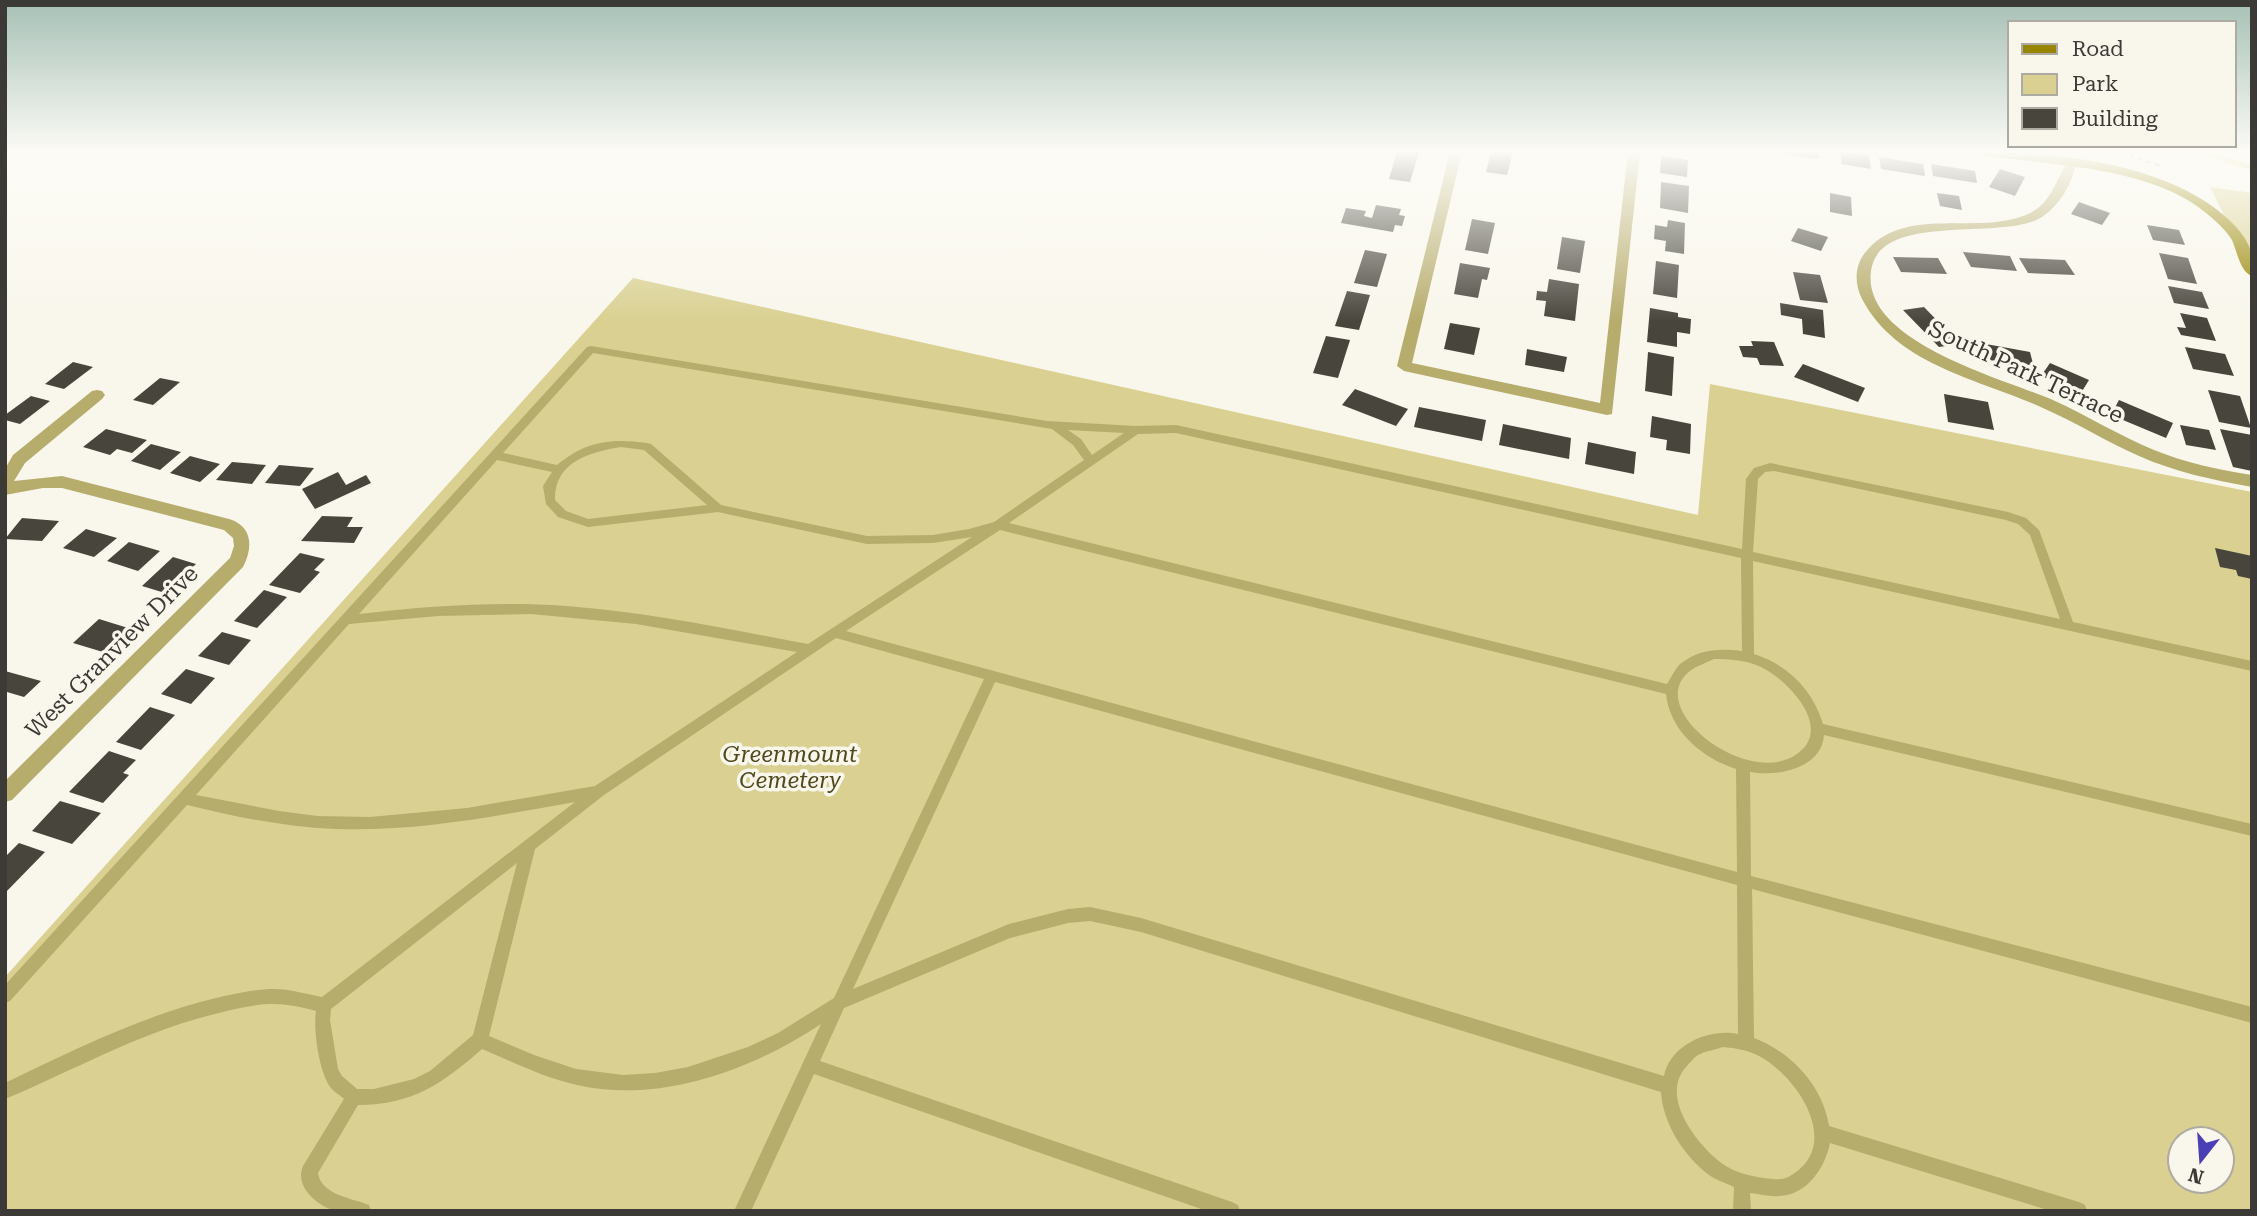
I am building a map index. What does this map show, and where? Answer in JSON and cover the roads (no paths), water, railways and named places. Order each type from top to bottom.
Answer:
[{"type":"street","points":[[1442,209],[1404,366],[1607,410],[1628,209]]},
{"type":"street","name":"South Park Terrace","points":[[2045,209],[2032,217],[2002,223],[1924,228],[1886,242],[1870,256],[1866,264],[1863,280],[1868,298],[1901,337],[1925,353],[2050,405],[2146,453],[2179,466],[2252,481]]},
{"type":"street","points":[[2207,209],[2221,218],[2237,238],[2252,272]]},
{"type":"street","points":[[5,487],[19,460],[97,394]]},
{"type":"street","name":"West Granview Drive","points":[[5,487],[62,482],[229,525],[239,531],[243,540],[242,552],[237,562],[5,794]]},
{"type":"lane","points":[[5,996],[591,349],[1047,425],[1136,430],[1176,429],[1747,557],[2252,666]]},
{"type":"lane","points":[[1047,425],[1076,440],[1086,451],[1090,462]]},
{"type":"lane","points":[[530,845],[480,1040],[436,1077],[416,1087],[374,1097],[354,1097],[336,1082],[330,1070],[322,1020],[324,1005],[599,791],[1136,430]]},
{"type":"lane","points":[[718,508],[647,447],[633,443],[618,442],[586,449],[558,469],[548,493],[551,504],[559,513],[572,520],[604,523],[718,508],[867,540],[933,539],[998,525],[1671,690]]},
{"type":"lane","points":[[494,455],[558,469]]},
{"type":"lane","points":[[1748,657],[1747,557],[1752,479],[1755,472],[1763,468],[1774,467],[2022,521],[2035,533],[2068,625]]},
{"type":"lane","points":[[345,620],[457,610],[533,610],[594,614],[810,649]]},
{"type":"lane","points":[[834,633],[991,678],[1745,881],[2252,1014]]},
{"type":"lane","points":[[1712,654],[1748,657],[1785,675],[1802,690],[1812,706],[1818,728],[1815,742],[1807,755],[1793,764],[1775,769],[1743,766],[1709,752],[1693,738],[1676,716],[1671,690],[1681,669],[1695,659],[1712,654]]},
{"type":"lane","points":[[742,1211],[991,678]]},
{"type":"lane","points":[[1818,728],[2252,830]]},
{"type":"lane","points":[[1743,766],[1746,1042]]},
{"type":"lane","points":[[184,798],[238,812],[351,822],[446,817],[599,791]]},
{"type":"lane","points":[[480,1040],[545,1067],[589,1080],[633,1084],[684,1076],[740,1057],[795,1032],[839,1003],[1009,931],[1068,916],[1090,914],[1142,925],[1669,1086]]},
{"type":"lane","points":[[5,1091],[94,1049],[218,1005],[267,997],[292,998],[324,1005]]},
{"type":"lane","points":[[1723,1039],[1746,1042],[1778,1059],[1804,1085],[1817,1108],[1822,1143],[1815,1164],[1802,1179],[1784,1187],[1762,1189],[1742,1185],[1719,1174],[1682,1135],[1671,1111],[1669,1086],[1676,1063],[1689,1049],[1704,1042],[1723,1039]]},
{"type":"lane","points":[[810,1065],[1233,1211]]},
{"type":"lane","points":[[354,1097],[309,1172],[308,1182],[314,1192],[363,1211]]},
{"type":"lane","points":[[1822,1132],[2079,1211]]},
{"type":"lane","points":[[1742,1185],[1742,1211]]},
{"type":"park label","name":"Greenmount Cemetery","points":[[790,767]]}]
